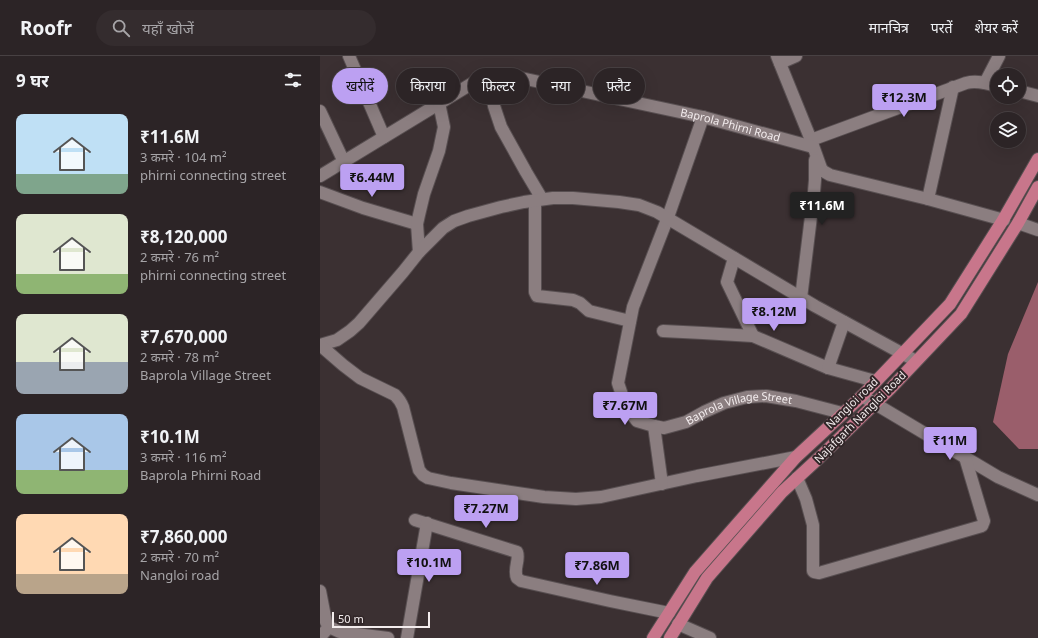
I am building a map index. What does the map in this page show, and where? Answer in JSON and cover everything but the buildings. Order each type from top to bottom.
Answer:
[{"type":"main road","name":"Nangloi road","points":[[653,638],[696,572],[796,457],[862,396],[950,304],[1004,220],[1038,159]]},
{"type":"main road","name":"Najafgarh Nangloi Road","points":[[670,638],[707,578],[782,492],[891,388],[960,314],[1018,223],[1038,188]]},
{"type":"street","points":[[349,56],[384,137]]},
{"type":"street","points":[[796,56],[779,59],[821,168],[826,173],[928,198],[1004,220]]},
{"type":"street","points":[[985,83],[999,56]]},
{"type":"street","name":"Baprola Phirni Road","points":[[529,80],[703,117],[813,146]]},
{"type":"street","points":[[813,146],[953,87],[971,81],[990,84]]},
{"type":"street","points":[[928,198],[953,87]]},
{"type":"street","points":[[1026,93],[1038,96]]},
{"type":"street","points":[[320,176],[438,104]]},
{"type":"street","points":[[419,252],[417,224],[424,194],[439,151],[444,127],[440,104]]},
{"type":"street","points":[[494,104],[501,127],[526,172],[538,200],[535,292],[537,296],[573,300],[580,303],[589,311],[630,322]]},
{"type":"street","points":[[320,111],[344,162]]},
{"type":"street","name":"Baprola Village Street","points":[[703,117],[668,217],[633,307],[618,383],[626,407],[637,422],[664,428],[686,422],[704,412],[747,397],[766,396],[796,401],[842,413]]},
{"type":"street","points":[[801,298],[815,186],[813,146]]},
{"type":"street","points":[[320,192],[363,208],[417,224]]},
{"type":"street","points":[[320,345],[336,340],[359,323],[419,252],[443,228],[454,221],[500,207],[538,200],[573,198],[640,205],[668,217],[801,298],[916,361]]},
{"type":"street","points":[[1018,223],[1038,230]]},
{"type":"street","points":[[734,258],[727,282],[753,336]]},
{"type":"street","points":[[828,368],[844,322]]},
{"type":"street","points":[[663,331],[703,332],[753,336],[828,368],[875,382]]},
{"type":"street","points":[[320,345],[360,378],[395,395],[398,398],[403,407],[419,470],[428,478],[451,483],[544,497],[576,500],[602,498],[697,476],[796,457]]},
{"type":"street","points":[[862,396],[998,476],[1038,496]]},
{"type":"street","points":[[654,426],[662,484]]},
{"type":"street","points":[[797,478],[806,499],[813,526],[813,571],[820,573],[982,526],[984,521],[965,457]]},
{"type":"street","points":[[407,638],[421,521],[517,552],[518,555],[515,573],[517,578],[521,581],[669,613]]},
{"type":"street","points":[[320,591],[326,622],[337,632]]},
{"type":"street","points":[[678,624],[710,638]]},
{"type":"street","points":[[320,638],[337,632],[388,638]]},
{"type":"shaded area","points":[[1038,282],[1038,449],[1019,449],[993,422],[1008,354]]}]
